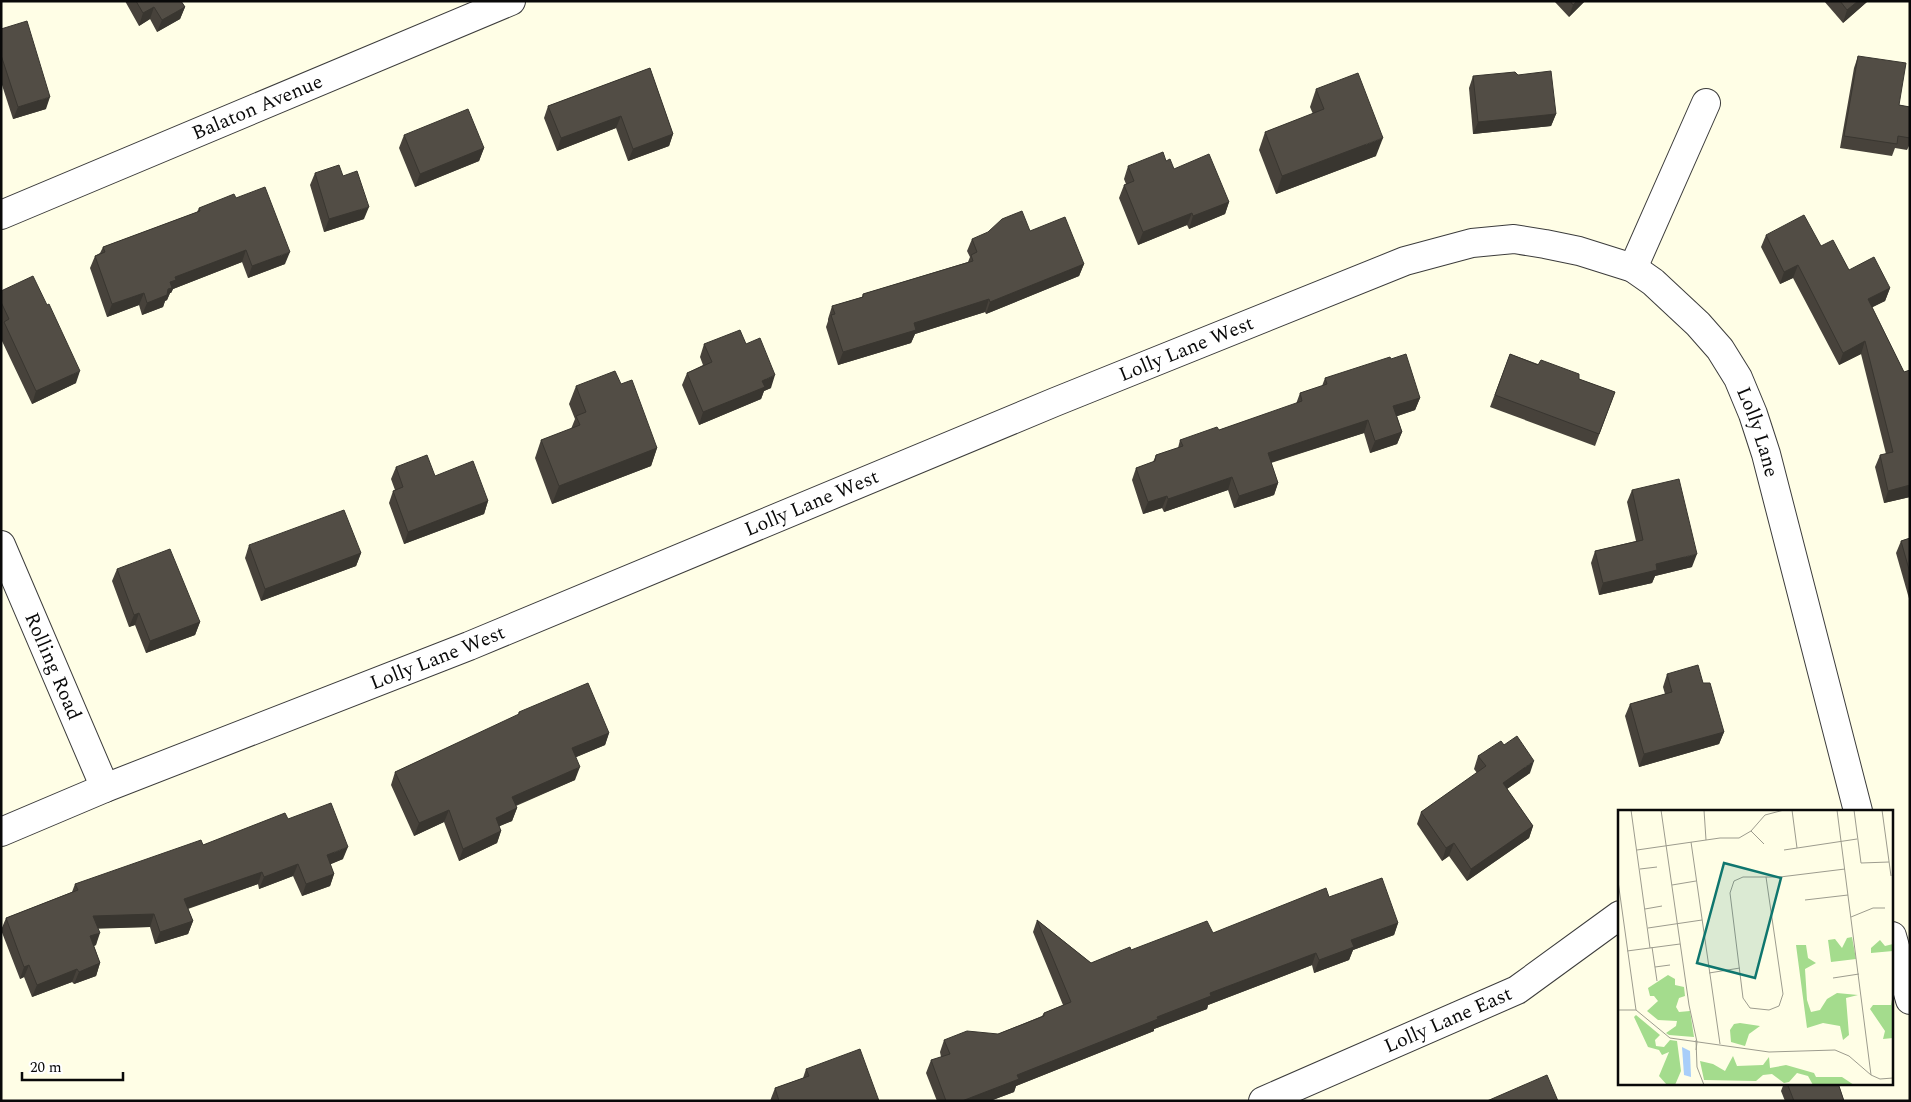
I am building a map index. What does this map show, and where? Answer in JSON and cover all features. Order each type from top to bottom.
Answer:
[{"type":"street","name":"Balaton Avenue","points":[[1,215],[512,1]]},
{"type":"street","points":[[1633,268],[1706,103]]},
{"type":"street","name":"Lolly Lane West","points":[[1,832],[105,788],[469,646],[1055,402],[1406,261],[1472,243],[1514,239],[1579,251],[1633,268]]},
{"type":"street","name":"Lolly Lane","points":[[1633,268],[1653,282],[1692,318],[1720,349],[1738,378],[1753,414],[1766,454],[1858,810]]},
{"type":"street","name":"Rolling Road","points":[[1,545],[105,788]]},
{"type":"street","name":"Lolly Lane East","points":[[1263,1101],[1517,990],[1618,916]]},
{"type":"street","points":[[1894,943],[1910,1000]]},
{"type":"building","points":[[136,1],[181,1],[185,7],[162,20],[154,7],[143,13]]},
{"type":"building","points":[[1840,1],[1858,1],[1847,10]]},
{"type":"building","points":[[27,21],[50,97],[18,107],[1,55],[1,29]]},
{"type":"building","points":[[1858,56],[1906,63],[1899,105],[1910,107],[1910,138],[1898,136],[1897,144],[1844,136]]},
{"type":"building","points":[[650,68],[673,134],[633,149],[621,116],[561,138],[548,106]]},
{"type":"building","points":[[1551,71],[1556,114],[1478,122],[1473,76],[1515,72],[1518,75]]},
{"type":"building","points":[[1358,73],[1383,138],[1282,176],[1265,132],[1324,109],[1316,89]]},
{"type":"building","points":[[468,109],[484,148],[420,174],[404,135]]},
{"type":"building","points":[[1163,152],[1166,161],[1170,159],[1174,169],[1209,154],[1229,202],[1193,216],[1192,213],[1143,232],[1124,185],[1134,181],[1128,166]]},
{"type":"building","points":[[339,165],[343,176],[357,171],[369,207],[329,219],[315,173]]},
{"type":"building","points":[[265,187],[290,252],[252,266],[246,250],[175,277],[176,280],[170,282],[172,288],[168,289],[167,295],[147,303],[144,293],[112,304],[95,256],[105,252],[103,247],[200,211],[199,208],[234,194],[236,198]]},
{"type":"building","points":[[1022,211],[1030,231],[1065,217],[1084,264],[990,302],[989,299],[914,323],[916,330],[843,352],[831,315],[835,314],[832,306],[863,297],[863,294],[973,261],[971,255],[977,252],[972,239],[988,232],[1002,219]]},
{"type":"building","points":[[1804,215],[1821,246],[1833,240],[1849,270],[1874,257],[1890,288],[1868,299],[1904,372],[1910,370],[1910,485],[1888,491],[1880,455],[1893,452],[1865,341],[1843,353],[1798,265],[1784,272],[1766,235]]},
{"type":"building","points":[[33,276],[47,305],[49,304],[80,371],[36,391],[4,322],[9,319],[1,302],[1,291]]},
{"type":"building","points":[[740,330],[746,344],[760,338],[775,375],[762,381],[765,387],[703,412],[687,373],[712,362],[704,344]]},
{"type":"building","points":[[1406,354],[1420,398],[1393,406],[1402,432],[1375,441],[1368,420],[1268,453],[1278,483],[1239,496],[1232,477],[1168,499],[1167,496],[1148,502],[1136,468],[1155,461],[1156,455],[1183,446],[1180,440],[1217,427],[1219,430],[1302,401],[1300,393],[1327,384],[1325,378],[1390,357],[1391,359]]},
{"type":"building","points":[[1510,354],[1538,365],[1541,360],[1579,374],[1579,379],[1615,392],[1599,434],[1495,395]]},
{"type":"building","points":[[615,371],[621,384],[632,380],[657,448],[559,486],[541,440],[580,425],[576,416],[586,412],[576,386]]},
{"type":"building","points":[[427,455],[435,476],[473,461],[488,501],[408,532],[393,491],[403,487],[396,467]]},
{"type":"building","points":[[1679,479],[1697,554],[1656,564],[1657,570],[1603,583],[1595,551],[1643,540],[1632,490]]},
{"type":"building","points":[[344,510],[361,553],[265,589],[249,545]]},
{"type":"building","points":[[1910,538],[1910,573],[1901,541]]},
{"type":"building","points":[[170,549],[200,622],[150,641],[139,613],[134,615],[117,569]]},
{"type":"building","points":[[1698,665],[1703,683],[1710,683],[1724,732],[1644,754],[1630,704],[1672,692],[1667,674]]},
{"type":"building","points":[[588,683],[609,733],[572,748],[580,767],[512,797],[517,808],[496,818],[501,831],[463,849],[449,810],[419,823],[395,772],[519,714],[519,712]]},
{"type":"building","points":[[1517,736],[1534,761],[1503,783],[1533,826],[1471,869],[1454,843],[1446,848],[1421,812],[1486,766],[1478,756],[1501,741],[1504,745]]},
{"type":"building","points":[[331,803],[348,847],[327,855],[334,874],[306,884],[298,864],[264,877],[262,872],[184,899],[193,921],[160,932],[154,914],[93,916],[100,933],[90,936],[100,963],[79,972],[77,969],[37,985],[29,965],[24,967],[6,918],[78,890],[75,884],[201,840],[203,845],[285,813],[288,819]]},
{"type":"building","points":[[1382,878],[1398,923],[1351,940],[1354,947],[1319,960],[1316,953],[1210,993],[1211,996],[1157,1017],[1158,1019],[1017,1075],[1019,1079],[962,1101],[946,1101],[931,1060],[950,1054],[944,1040],[967,1031],[998,1034],[1044,1016],[1044,1013],[1071,1002],[1037,920],[1091,963],[1130,947],[1131,950],[1207,921],[1213,933],[1326,888],[1329,897]]},
{"type":"building","points":[[860,1049],[879,1101],[779,1101],[775,1088],[809,1076],[806,1069]]},
{"type":"building","points":[[1547,1075],[1558,1101],[1487,1101]]},
{"type":"building","points":[[1787,1084],[1838,1084],[1844,1101],[1794,1101]]}]
